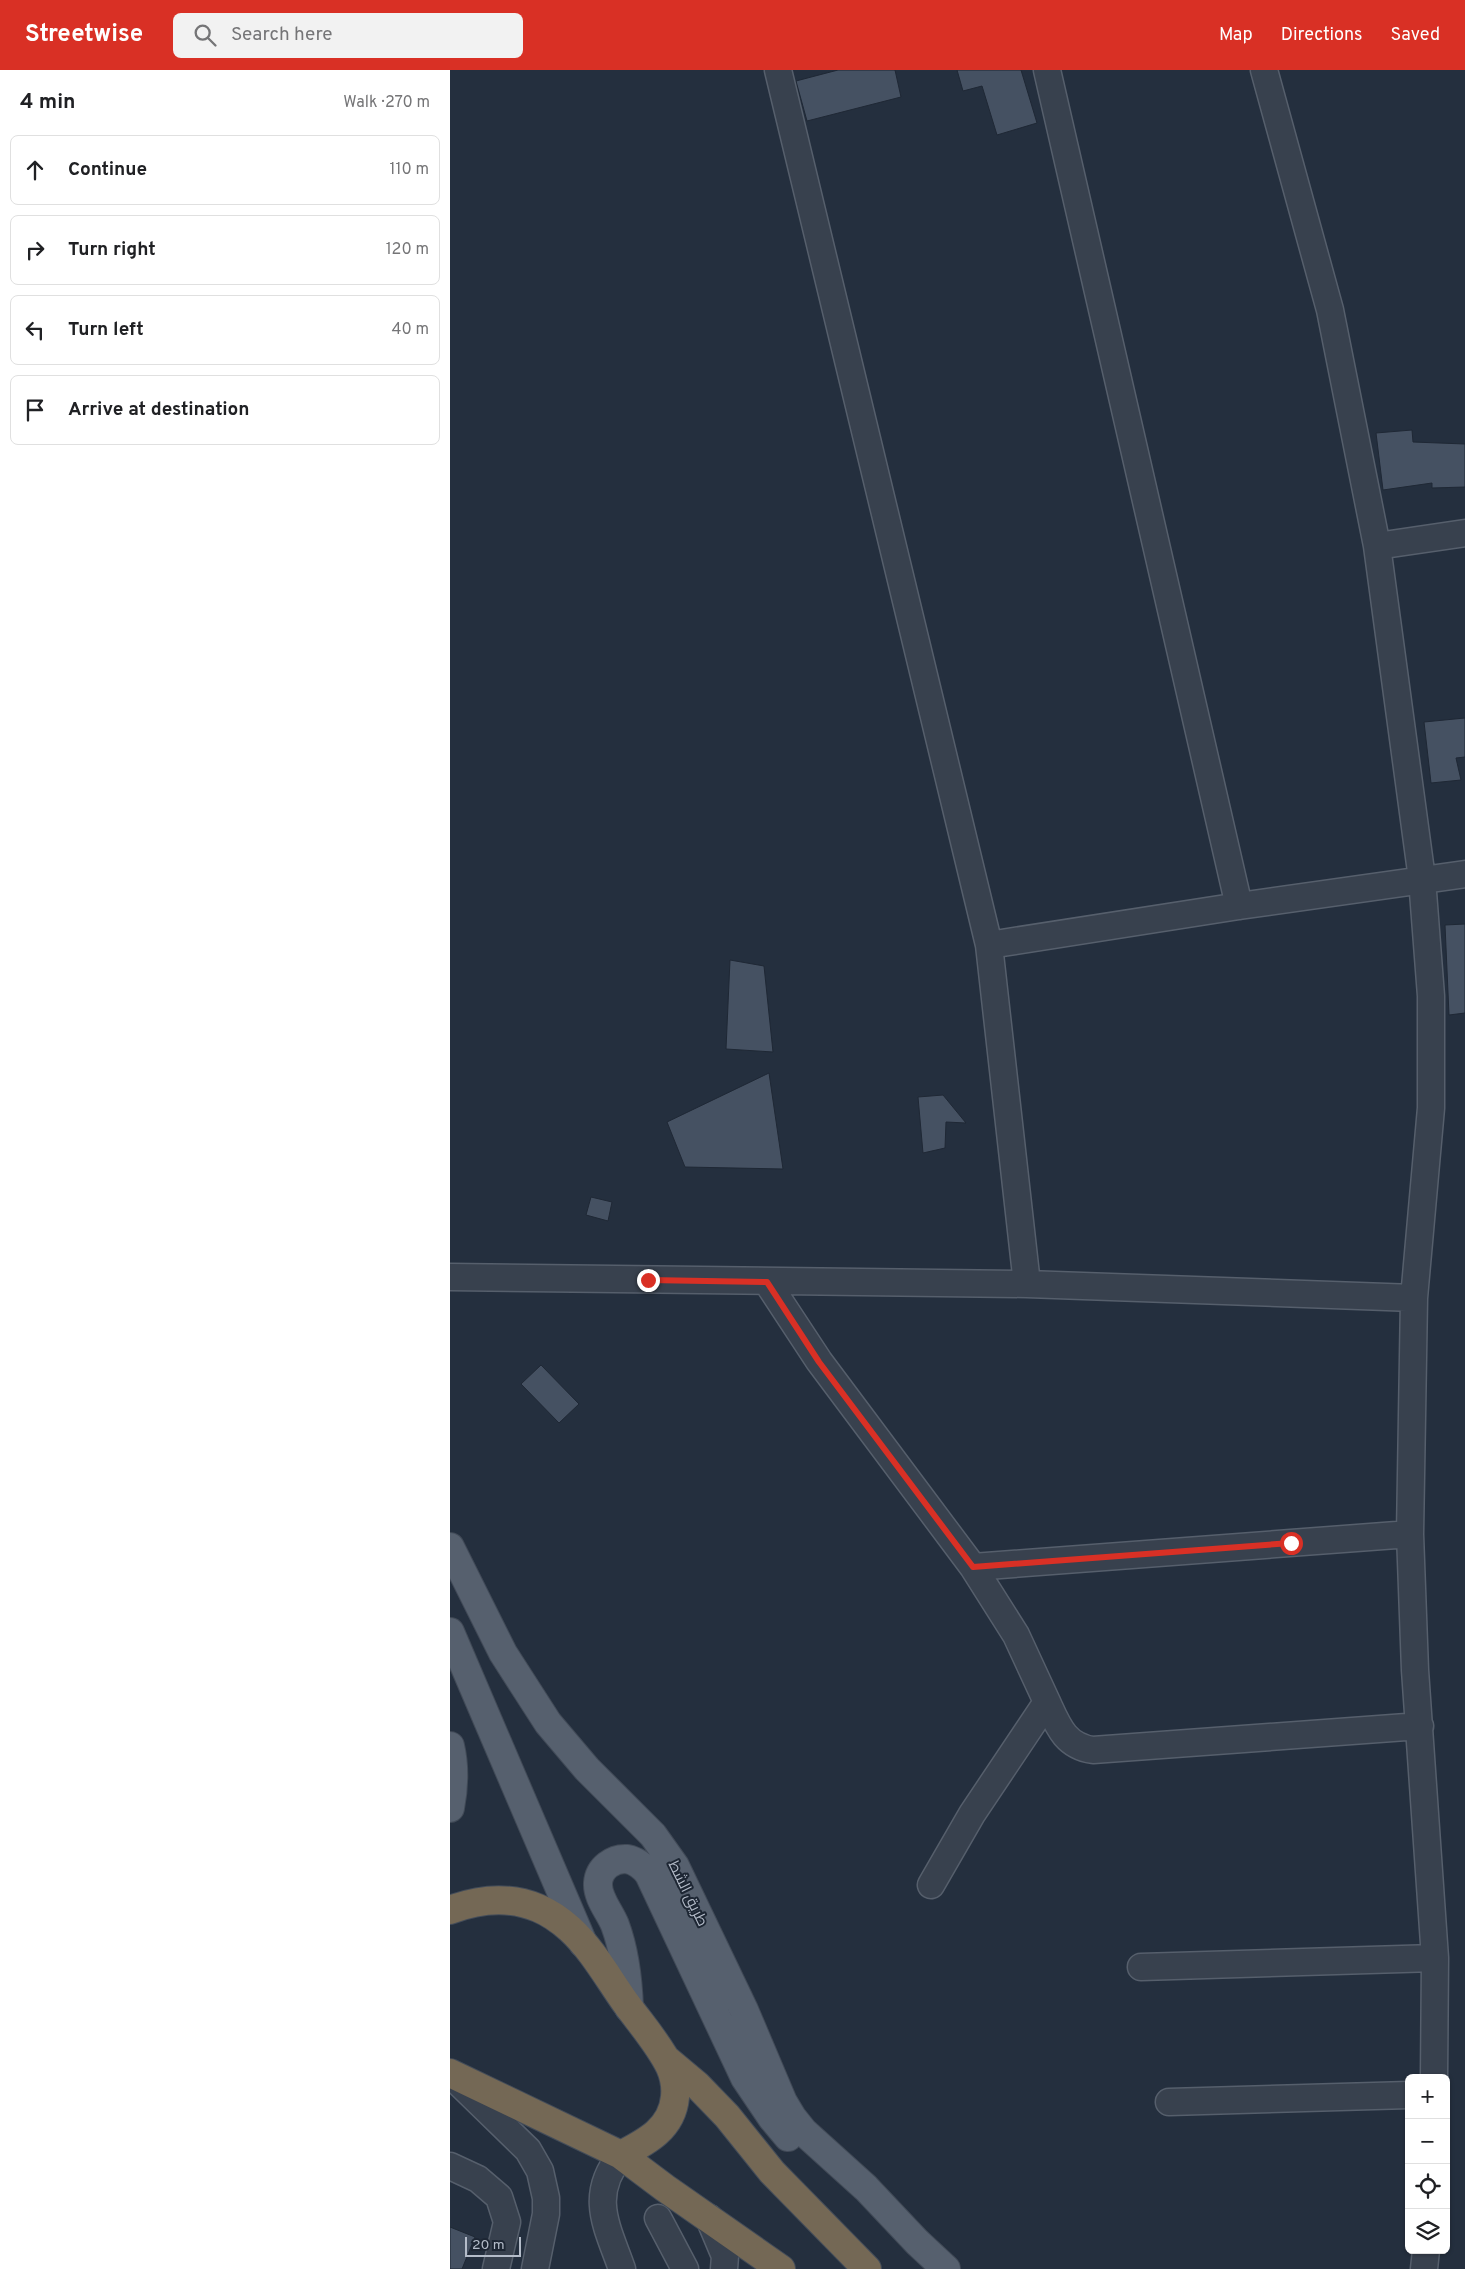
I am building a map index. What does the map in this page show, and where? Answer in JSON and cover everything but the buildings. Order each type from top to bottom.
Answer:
[{"type":"highway","points":[[450,1910],[484,1900],[521,1902],[539,1908],[555,1918],[583,1943],[664,2057],[697,2085],[727,2116],[772,2172],[867,2269]]},
{"type":"highway","points":[[621,2155],[656,2135],[672,2112],[675,2098],[674,2083],[664,2057]]},
{"type":"highway","points":[[450,2074],[621,2155],[781,2269]]},
{"type":"main road","name":"طريق الشط","points":[[450,1547],[503,1653],[548,1723],[593,1776],[653,1835],[674,1866],[744,2010],[783,2102],[792,2117],[817,2144],[866,2188],[917,2242],[946,2269]]},
{"type":"main road","points":[[450,1632],[583,1943]]},
{"type":"main road","points":[[450,1746],[454,1777],[450,1808]]},
{"type":"main road","name":"طريق الشط","points":[[629,2008],[626,1964],[621,1943],[599,1891],[598,1884],[599,1877],[607,1865],[621,1859],[636,1862],[649,1874],[733,2054],[750,2085],[772,2118],[797,2146],[843,2188],[886,2222],[917,2242]]},
{"type":"street","points":[[778,70],[989,945],[1027,1284]]},
{"type":"street","points":[[1047,70],[1239,906]]},
{"type":"street","points":[[1264,70],[1330,310],[1377,546],[1422,879],[1431,996],[1431,1108],[1414,1298],[1410,1534],[1416,1670],[1435,1958],[1434,2074]]},
{"type":"street","points":[[1377,546],[1465,533]]},
{"type":"street","points":[[989,945],[1239,906],[1465,874]]},
{"type":"street","points":[[450,1277],[1027,1284],[1414,1298]]},
{"type":"street","points":[[767,1282],[819,1362],[973,1567],[1016,1635],[1061,1732],[1066,1738],[1083,1748],[1093,1750],[1420,1726]]},
{"type":"street","points":[[973,1567],[1410,1534]]},
{"type":"street","points":[[931,1885],[968,1822],[1047,1702]]},
{"type":"street","points":[[1141,1967],[1435,1958]]},
{"type":"street","points":[[450,2074],[528,2150],[540,2172],[546,2198],[546,2214],[535,2269]]},
{"type":"street","points":[[1169,2102],[1405,2095]]},
{"type":"street","points":[[621,2155],[606,2180],[602,2205],[603,2218],[622,2267]]},
{"type":"street","points":[[450,2166],[478,2179],[499,2197],[507,2222],[496,2269]]},
{"type":"street","points":[[658,2218],[685,2269]]},
{"type":"street","points":[[709,2218],[726,2256],[724,2269]]},
{"type":"street","points":[[1424,2269],[1426,2254]]},
{"type":"route","points":[[648,1280],[767,1282],[819,1362],[933,1511],[973,1567],[1291,1543]]}]
